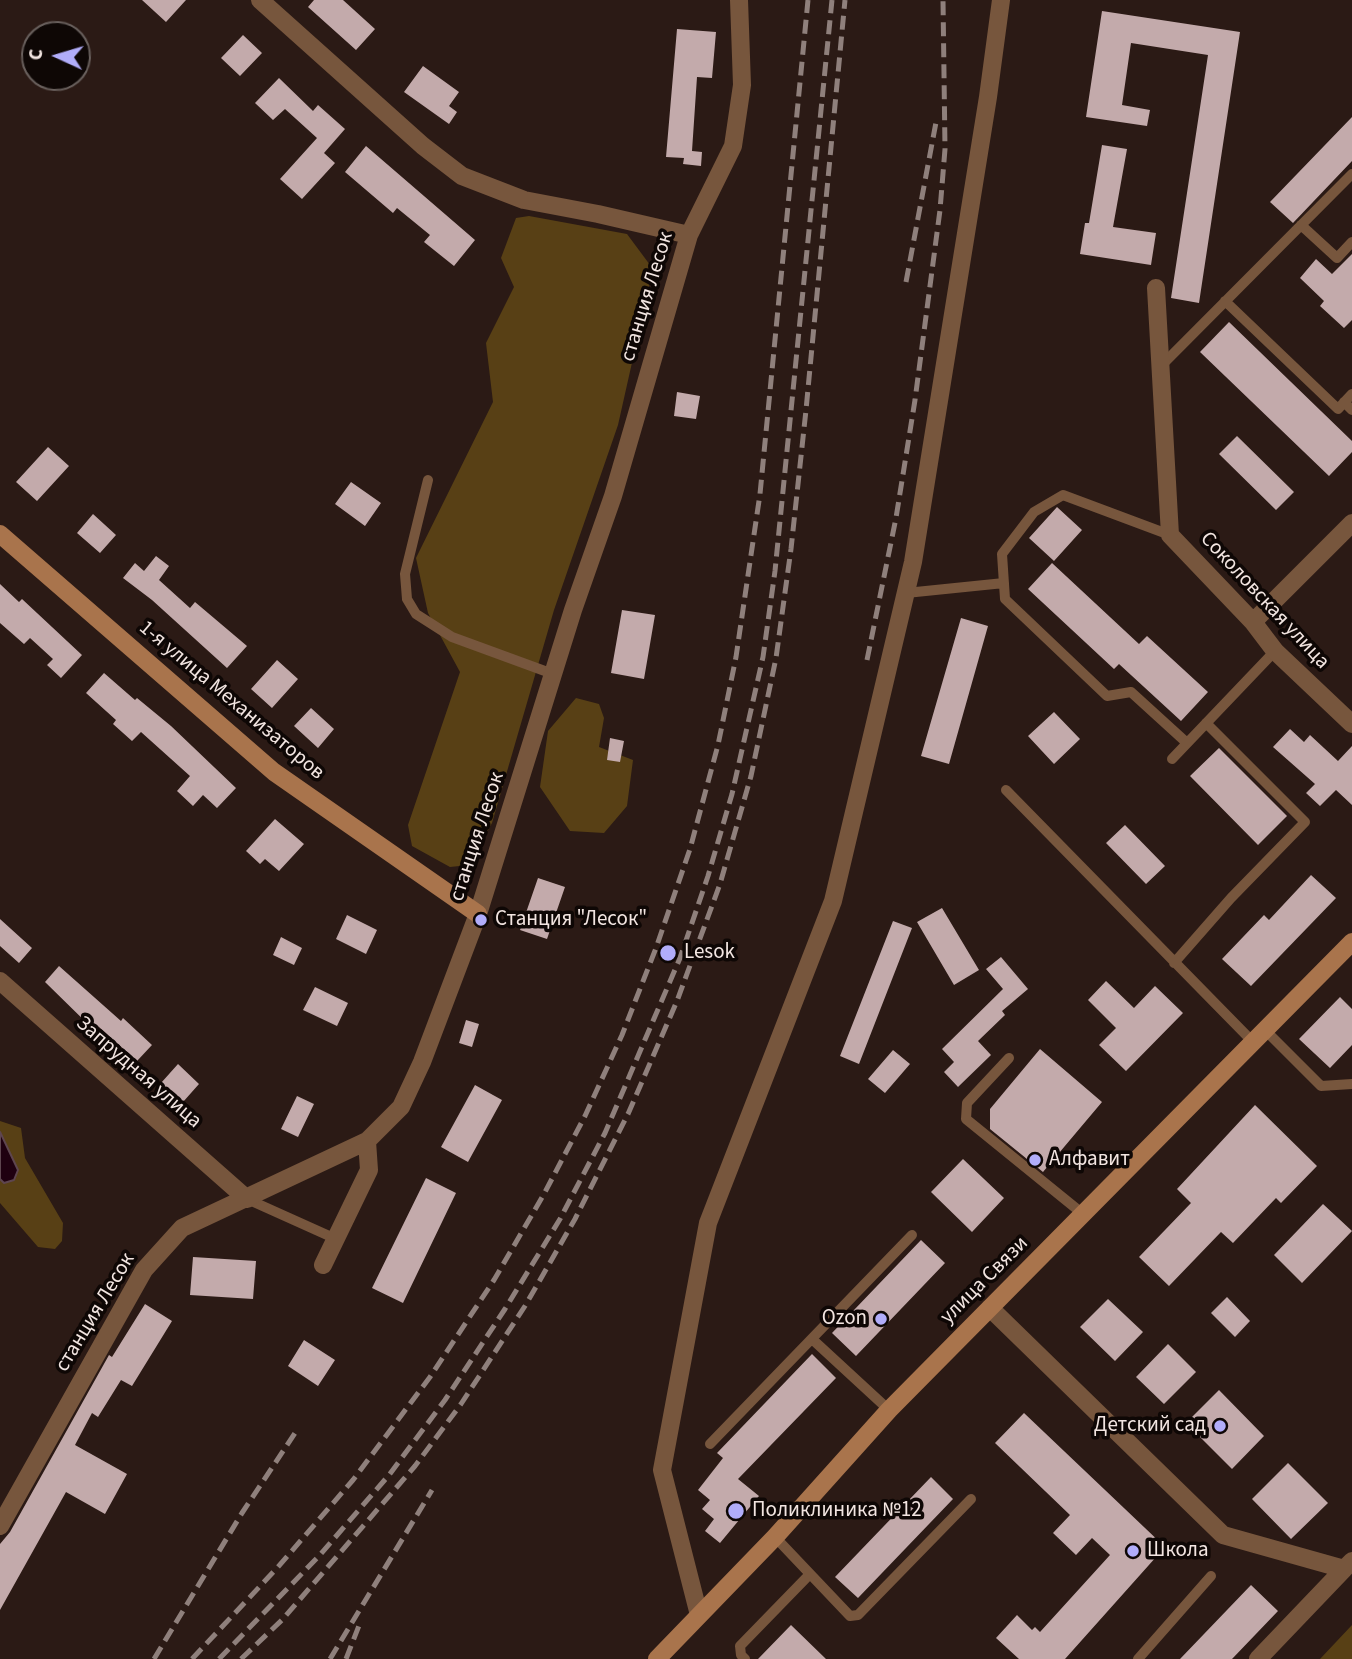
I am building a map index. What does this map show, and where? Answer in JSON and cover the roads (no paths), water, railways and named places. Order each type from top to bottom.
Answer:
[{"type":"street","points":[[260,0],[423,146],[461,176],[524,200],[689,236]]},
{"type":"street","name":"станция Лесок","points":[[0,1526],[144,1270],[182,1228],[366,1141],[401,1107],[422,1062],[478,914],[553,674],[613,496],[689,236],[733,146],[741,85],[739,0]]},
{"type":"street","points":[[699,1615],[662,1470],[708,1223],[833,901],[913,562],[982,138],[1001,0]]},
{"type":"street","name":"Соколовская улица","points":[[1156,288],[1170,535],[1253,622],[1275,651],[1352,724]]},
{"type":"street","points":[[1253,622],[1352,523]]},
{"type":"street","name":"1-я улица Механизаторов","points":[[0,534],[274,772],[478,914]]},
{"type":"street","name":"улица Связи","points":[[657,1659],[775,1537],[889,1410],[1352,942]]},
{"type":"street","name":"Запрудная улица","points":[[0,981],[247,1199]]},
{"type":"street","points":[[323,1265],[369,1170],[366,1141]]},
{"type":"street","points":[[990,1308],[1223,1535],[1348,1565]]},
{"type":"street","points":[[1258,1659],[1348,1565]]},
{"type":"lane","points":[[1159,368],[1352,174]]},
{"type":"lane","points":[[1301,225],[1337,258],[1352,242]]},
{"type":"lane","points":[[1226,301],[1338,409],[1349,402]]},
{"type":"lane","points":[[428,480],[405,574],[407,599],[416,614],[452,637],[553,674]]},
{"type":"lane","points":[[1170,535],[1063,495],[1034,512],[1002,554],[1005,599],[1107,696],[1131,692],[1187,743]]},
{"type":"lane","points":[[906,593],[1004,583]]},
{"type":"lane","points":[[1172,759],[1275,651]]},
{"type":"lane","points":[[1174,963],[1231,898],[1305,822],[1206,723]]},
{"type":"lane","points":[[1006,790],[1174,963],[1259,1036],[1321,1086],[1352,1084]]},
{"type":"lane","points":[[1009,1058],[967,1102],[966,1119],[1083,1214]]},
{"type":"lane","points":[[247,1199],[336,1239]]},
{"type":"lane","points":[[710,1444],[912,1235]]},
{"type":"lane","points":[[812,1339],[889,1410]]},
{"type":"lane","points":[[775,1537],[850,1616],[858,1615],[971,1499]]},
{"type":"lane","points":[[744,1659],[740,1646],[810,1574]]},
{"type":"lane","points":[[1138,1659],[1211,1576]]},
{"type":"railway","points":[[192,1659],[278,1567],[353,1480],[430,1377],[494,1280],[585,1116],[622,1035],[656,948],[690,849],[718,745],[736,657],[760,494],[808,0]]},
{"type":"railway","points":[[219,1659],[319,1556],[389,1475],[445,1400],[505,1309],[560,1219],[605,1133],[680,958],[732,794],[763,657],[775,571],[832,0]]},
{"type":"railway","points":[[241,1659],[282,1620],[415,1466],[461,1404],[525,1306],[575,1219],[628,1114],[677,1001],[720,884],[751,776],[776,658],[806,410],[845,0]]},
{"type":"railway","points":[[867,660],[896,518],[915,400],[940,210],[945,149],[943,0]]},
{"type":"railway","points":[[906,282],[937,117]]},
{"type":"railway","points":[[154,1659],[242,1513],[297,1430]]},
{"type":"railway","points":[[330,1659],[432,1490]]},
{"type":"railway","points":[[346,1659],[360,1623]]},
{"type":"place","name":"Станция \"Лесок\"","points":[[481,920]]},
{"type":"place","name":"Lesok","points":[[668,953]]},
{"type":"place","name":"Алфавит","points":[[1035,1160]]},
{"type":"place","name":"Ozon","points":[[881,1319]]},
{"type":"place","name":"Детский сад","points":[[1220,1426]]},
{"type":"place","name":"Поликлиника №12","points":[[736,1511]]},
{"type":"place","name":"Школа","points":[[1133,1551]]}]
